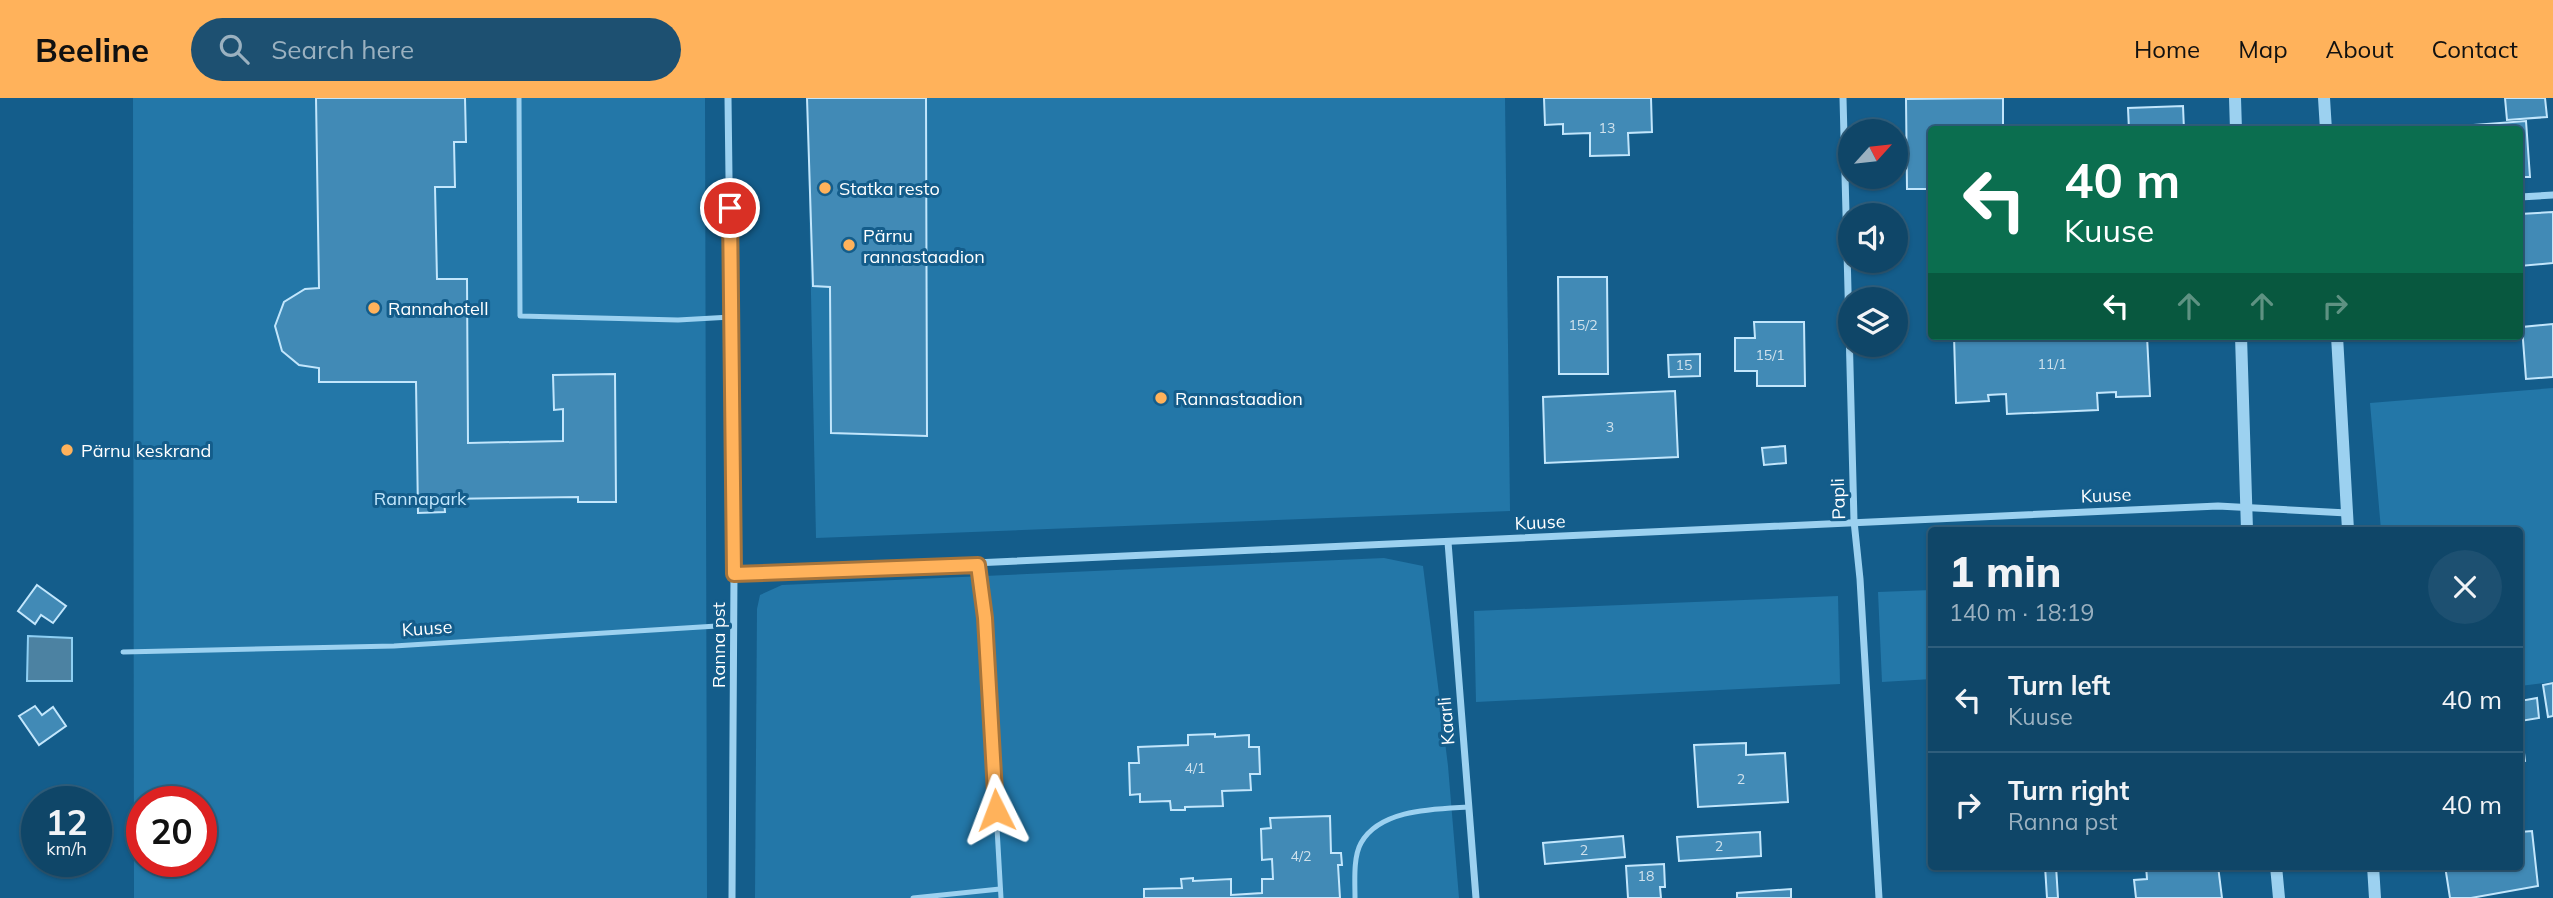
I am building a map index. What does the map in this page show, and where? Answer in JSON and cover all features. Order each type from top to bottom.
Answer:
[{"type":"street","name":"Ranna pst","points":[[728,98],[734,574],[732,898]]},
{"type":"street","name":"Papli","points":[[1843,98],[1854,521],[1861,592],[1879,898]]},
{"type":"street","points":[[2235,98],[2236,126]]},
{"type":"street","points":[[2324,98],[2326,126]]},
{"type":"street","points":[[2523,197],[2553,195]]},
{"type":"street","points":[[2241,340],[2247,527]]},
{"type":"street","points":[[2337,340],[2348,527]]},
{"type":"street","name":"Kuuse","points":[[734,574],[978,565],[1854,521],[2246,506],[2347,513]]},
{"type":"street","name":"Kaarli","points":[[1448,542],[1476,898]]},
{"type":"street","points":[[2276,870],[2279,898]]},
{"type":"street","points":[[2373,870],[2375,898]]},
{"type":"lane","points":[[519,98],[520,316],[678,320],[731,317]]},
{"type":"lane","points":[[978,565],[985,618],[1001,898]]},
{"type":"lane","name":"Kuuse","points":[[123,652],[394,646],[733,625]]},
{"type":"lane","points":[[1355,898],[1360,845],[1371,831],[1398,816],[1429,809],[1468,807]]},
{"type":"lane","points":[[913,898],[1000,889]]},
{"type":"green space","name":"Rannapark","points":[[133,98],[705,98],[707,898],[134,898],[134,877],[217,877],[217,786],[134,786]]},
{"type":"green space","name":"Rannastaadion","points":[[807,98],[1505,98],[1510,511],[816,538]]},
{"type":"green space","points":[[2553,388],[2553,682],[2523,686],[2523,527],[2381,527],[2370,403]]},
{"type":"green space","points":[[1384,558],[1423,566],[1448,766],[1459,898],[755,898],[757,609],[760,595],[782,585]]},
{"type":"green space","points":[[1928,590],[1928,679],[1882,682],[1878,592]]},
{"type":"green space","points":[[1838,596],[1840,684],[1476,702],[1474,611]]},
{"type":"shaded area","points":[[28,636],[72,638],[72,681],[27,681]]},
{"type":"building","name":"Rannahotell","points":[[316,98],[465,98],[466,142],[454,142],[455,187],[435,187],[437,279],[467,279],[468,443],[563,441],[563,409],[554,410],[553,375],[615,374],[616,502],[578,502],[578,497],[444,499],[445,512],[418,513],[416,382],[319,382],[319,368],[299,365],[282,351],[275,326],[284,302],[305,289],[319,288]]},
{"type":"building","points":[[807,98],[926,98],[927,436],[831,433],[830,287],[813,286]]},
{"type":"building","points":[[1544,98],[1651,98],[1652,132],[1628,133],[1629,155],[1590,156],[1590,133],[1563,134],[1563,124],[1545,125]]},
{"type":"building","points":[[2003,98],[2003,126],[1928,126],[1928,189],[1908,189],[1906,99]]},
{"type":"building","points":[[2505,98],[2545,98],[2547,117],[2507,120]]},
{"type":"building","points":[[2183,106],[2184,126],[2129,126],[2128,108]]},
{"type":"building","points":[[2526,121],[2530,177],[2523,177],[2523,126],[2459,126]]},
{"type":"building","points":[[2553,212],[2553,263],[2523,266],[2523,214]]},
{"type":"building","points":[[1558,277],[1607,277],[1608,374],[1559,374]]},
{"type":"building","points":[[1754,322],[1804,322],[1805,386],[1757,386],[1757,371],[1735,371],[1735,338],[1755,338]]},
{"type":"building","points":[[2553,324],[2553,377],[2526,379],[2523,327]]},
{"type":"building","points":[[1954,340],[2147,340],[2150,396],[2116,397],[2116,392],[2097,393],[2098,410],[2007,414],[2006,394],[1988,395],[1989,401],[1956,403]]},
{"type":"building","points":[[1700,354],[1700,376],[1669,377],[1668,355]]},
{"type":"building","points":[[1675,391],[1678,457],[1545,463],[1543,397]]},
{"type":"building","points":[[1785,446],[1786,463],[1764,465],[1762,448]]},
{"type":"building","points":[[37,585],[66,606],[53,623],[41,615],[35,624],[18,611]]},
{"type":"building","points":[[2553,683],[2553,716],[2548,717],[2543,685]]},
{"type":"building","points":[[2537,698],[2539,718],[2523,721],[2523,700]]},
{"type":"building","points":[[35,706],[42,715],[53,707],[66,726],[39,745],[19,716]]},
{"type":"building","points":[[1215,734],[1215,737],[1249,735],[1249,747],[1259,747],[1260,774],[1250,774],[1251,790],[1222,791],[1223,806],[1185,807],[1185,810],[1171,810],[1170,801],[1140,802],[1140,794],[1130,795],[1129,763],[1139,763],[1138,747],[1188,745],[1188,735]]},
{"type":"building","points":[[1746,743],[1746,755],[1785,753],[1788,802],[1698,807],[1694,745]]},
{"type":"building","points":[[1330,816],[1331,853],[1341,853],[1342,865],[1338,865],[1340,898],[1144,898],[1144,889],[1182,888],[1181,879],[1193,878],[1193,881],[1231,879],[1231,895],[1262,893],[1262,879],[1273,879],[1272,859],[1262,860],[1261,829],[1271,828],[1270,818]]},
{"type":"building","points":[[2532,831],[2538,886],[2471,898],[2450,898],[2446,870],[2523,870],[2523,832]]},
{"type":"building","points":[[1760,832],[1761,856],[1679,861],[1677,837]]},
{"type":"building","points":[[1623,836],[1625,857],[1545,864],[1543,843]]},
{"type":"building","points":[[1664,864],[1665,887],[1660,887],[1661,898],[1628,898],[1626,866]]},
{"type":"building","points":[[2045,870],[2056,870],[2058,898],[2047,898]]},
{"type":"building","points":[[2146,870],[2218,870],[2222,898],[2136,898],[2134,880],[2147,879]]},
{"type":"building","points":[[1791,889],[1791,898],[1737,898],[1737,893]]},
{"type":"place","name":"Statka resto","points":[[825,188]]},
{"type":"place","name":"Pärnu rannastaadion","points":[[849,245]]},
{"type":"place","name":"Rannahotell","points":[[374,308]]},
{"type":"place","name":"Rannastaadion","points":[[1161,398]]},
{"type":"place","name":"Pärnu keskrand","points":[[67,450]]},
{"type":"route","points":[[730,208],[734,574],[978,565],[985,618],[996,810]]}]
